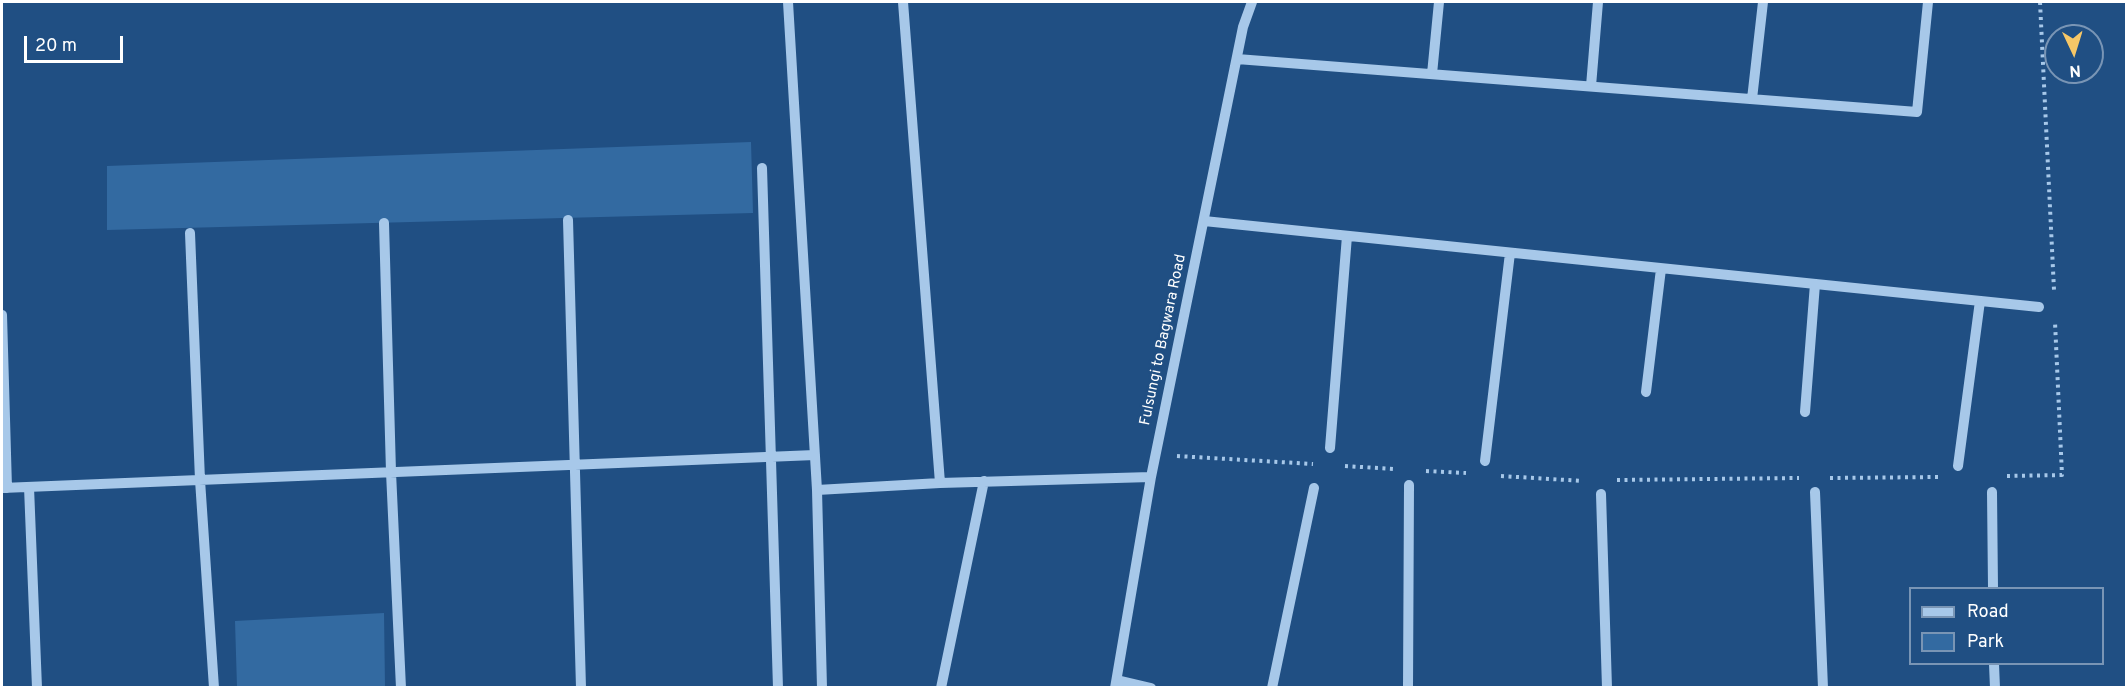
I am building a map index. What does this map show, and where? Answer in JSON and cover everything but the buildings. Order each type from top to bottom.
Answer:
[{"type":"street","points":[[788,2],[817,490],[822,687]]},
{"type":"street","points":[[903,2],[940,483]]},
{"type":"street","name":"Fulsungi to Bagwara Road","points":[[1116,684],[1155,454],[1243,27],[1252,2]]},
{"type":"street","points":[[1432,74],[1439,2]]},
{"type":"street","points":[[1591,86],[1598,2]]},
{"type":"street","points":[[1752,99],[1763,2]]},
{"type":"street","points":[[1237,59],[1917,112],[1928,2]]},
{"type":"street","points":[[762,168],[778,687]]},
{"type":"street","points":[[568,220],[581,687]]},
{"type":"street","points":[[1204,221],[2039,307]]},
{"type":"street","points":[[384,223],[391,472],[401,687]]},
{"type":"street","points":[[190,233],[200,480],[214,687]]},
{"type":"street","points":[[1330,448],[1347,236]]},
{"type":"street","points":[[1485,461],[1510,253]]},
{"type":"street","points":[[1646,392],[1661,269]]},
{"type":"street","points":[[1805,412],[1815,284]]},
{"type":"street","points":[[1958,466],[1980,302]]},
{"type":"street","points":[[2,315],[4,488],[815,455]]},
{"type":"street","points":[[817,490],[984,481],[1151,477]]},
{"type":"street","points":[[942,687],[984,481]]},
{"type":"street","points":[[1408,687],[1409,484]]},
{"type":"street","points":[[28,487],[37,687]]},
{"type":"street","points":[[1272,687],[1314,488]]},
{"type":"street","points":[[1815,492],[1823,687]]},
{"type":"street","points":[[1992,492],[1993,587]]},
{"type":"street","points":[[1601,494],[1607,687]]},
{"type":"street","points":[[1994,665],[1995,687]]},
{"type":"street","points":[[1116,684],[1151,687]]},
{"type":"path","points":[[2040,2],[2054,298]]},
{"type":"path","points":[[2002,476],[2062,475],[2055,321]]},
{"type":"path","points":[[1155,454],[1322,465]]},
{"type":"path","points":[[1334,465],[1405,470]]},
{"type":"path","points":[[1417,470],[1476,474]]},
{"type":"path","points":[[1500,476],[1595,480]]},
{"type":"path","points":[[1823,478],[1943,477]]},
{"type":"path","points":[[1607,480],[1811,478]]},
{"type":"green space","points":[[751,142],[753,213],[107,230],[107,166]]},
{"type":"green space","points":[[384,613],[385,687],[237,687],[235,621]]}]
